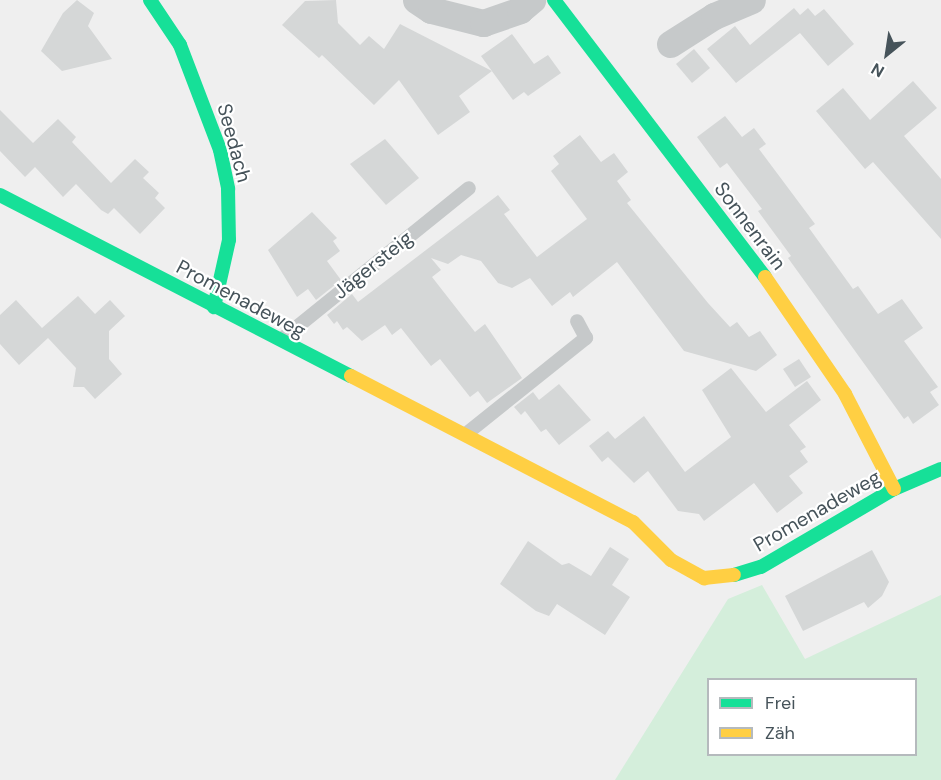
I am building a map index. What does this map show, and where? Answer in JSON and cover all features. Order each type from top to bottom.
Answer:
[{"type":"street","name":"Seedach","points":[[150,0],[180,45],[220,150],[228,189],[229,240],[214,307]]},
{"type":"street","points":[[416,0],[431,10],[483,23],[520,10],[532,0]]},
{"type":"street","name":"Sonnenrain","points":[[554,0],[789,309],[845,394],[894,489]]},
{"type":"street","points":[[670,44],[714,16],[752,0]]},
{"type":"street","name":"Promenadeweg","points":[[0,195],[278,343],[633,522],[671,560],[704,578],[720,579],[761,567],[894,489],[941,469]]},
{"type":"lane","name":"Jägersteig","points":[[278,343],[469,188]]},
{"type":"lane","points":[[464,435],[586,338],[577,321]]},
{"type":"green space","points":[[762,585],[805,659],[941,595],[941,780],[615,780],[728,599]]},
{"type":"building","points":[[77,0],[94,13],[88,26],[112,59],[62,71],[41,51],[63,13]]},
{"type":"building","points":[[336,0],[338,23],[360,45],[369,36],[384,49],[400,24],[492,71],[459,96],[470,112],[438,135],[399,80],[374,105],[322,55],[319,58],[282,25],[305,1]]},
{"type":"building","points":[[794,8],[800,15],[808,8],[815,16],[824,9],[854,44],[828,66],[800,33],[736,83],[707,49],[735,26],[750,45]]},
{"type":"building","points":[[512,34],[534,64],[548,55],[561,73],[528,96],[524,92],[513,100],[481,56]]},
{"type":"building","points":[[694,49],[710,68],[692,83],[676,64]]},
{"type":"building","points":[[913,81],[937,108],[904,136],[941,179],[941,239],[873,162],[865,169],[816,111],[843,88],[870,120]]},
{"type":"building","points":[[0,110],[33,143],[58,119],[76,137],[72,142],[111,183],[135,159],[149,172],[143,178],[159,193],[155,198],[165,208],[140,234],[114,208],[108,214],[101,210],[76,184],[63,197],[35,167],[25,177],[0,151]]},
{"type":"building","points":[[725,116],[742,137],[754,128],[766,144],[759,149],[815,224],[809,228],[853,289],[858,286],[878,314],[902,299],[923,328],[904,341],[938,387],[930,392],[939,405],[913,424],[908,416],[904,419],[788,258],[791,256],[758,211],[762,209],[727,163],[720,168],[697,137]]},
{"type":"building","points":[[580,135],[601,162],[614,153],[628,172],[617,181],[631,200],[627,203],[708,303],[730,327],[737,322],[749,337],[760,331],[777,355],[756,371],[684,351],[617,262],[573,297],[570,292],[552,306],[530,278],[512,288],[498,283],[481,261],[461,255],[448,264],[431,258],[441,270],[432,277],[475,332],[485,324],[522,378],[487,403],[478,391],[470,397],[440,359],[431,366],[401,328],[392,335],[385,325],[362,341],[347,327],[343,330],[337,321],[334,324],[327,315],[352,294],[358,302],[498,195],[510,210],[504,214],[537,257],[587,219],[551,171],[559,164],[553,156]]},
{"type":"building","points":[[385,139],[419,178],[386,205],[350,164]]},
{"type":"building","points":[[312,212],[337,238],[333,241],[340,251],[327,261],[341,280],[316,300],[308,289],[297,297],[268,250]]},
{"type":"building","points":[[78,296],[95,314],[110,300],[125,316],[109,331],[109,359],[122,374],[95,399],[84,387],[73,387],[76,368],[48,338],[19,365],[0,344],[0,315],[16,300],[42,328]]},
{"type":"building","points":[[799,359],[811,377],[795,387],[783,369]]},
{"type":"building","points":[[731,368],[766,412],[807,381],[821,400],[789,425],[806,447],[800,451],[808,462],[789,476],[803,493],[777,513],[754,483],[704,521],[699,514],[678,511],[648,471],[634,483],[608,457],[602,462],[589,446],[608,431],[615,439],[644,416],[685,472],[731,437],[702,390]]},
{"type":"building","points":[[559,384],[591,420],[559,445],[546,429],[541,432],[525,411],[521,415],[514,407],[533,392],[539,400]]},
{"type":"building","points":[[528,541],[562,565],[569,563],[591,576],[610,547],[629,559],[612,585],[630,597],[605,635],[557,604],[549,616],[536,611],[500,584]]},
{"type":"building","points":[[872,550],[889,582],[882,596],[868,608],[864,602],[803,631],[785,596]]},
{"type":"traffic: fast","points":[[150,0],[180,45],[220,150],[228,189],[229,240],[214,307]]},
{"type":"traffic: fast","points":[[554,0],[765,277]]},
{"type":"traffic: fast","points":[[0,195],[351,376]]},
{"type":"traffic: fast","points":[[734,575],[761,567],[894,489],[941,469]]},
{"type":"traffic: slow","points":[[765,277],[845,394],[894,489]]},
{"type":"traffic: slow","points":[[351,376],[633,522],[671,560],[704,578],[734,575]]}]
